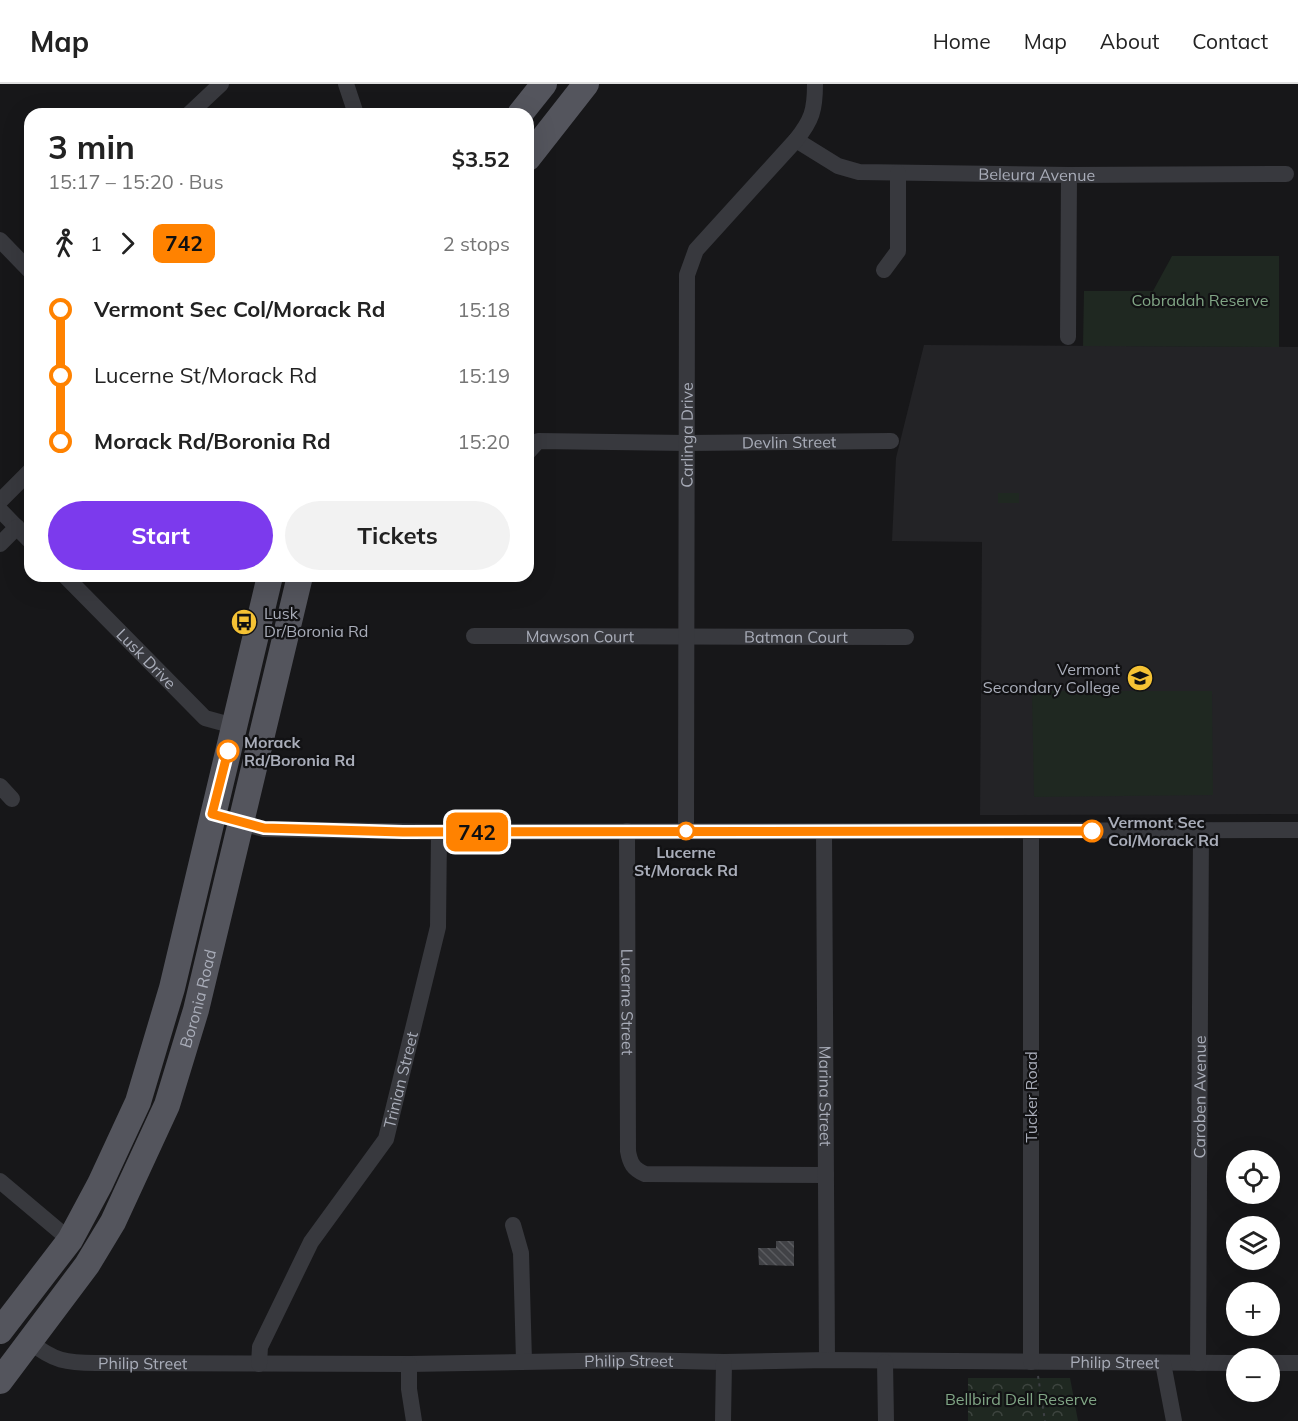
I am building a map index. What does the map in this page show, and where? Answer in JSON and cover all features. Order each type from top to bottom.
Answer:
[{"type":"main road","points":[[525,108],[544,84]]},
{"type":"main road","points":[[534,150],[586,84]]},
{"type":"main road","name":"Boronia Road","points":[[3,1327],[70,1240],[100,1184],[138,1102],[172,988],[269,582]]},
{"type":"main road","name":"Boronia Road","points":[[0,1381],[87,1265],[113,1222],[166,1105],[196,1010],[299,582]]},
{"type":"main road","points":[[234,726],[263,732]]},
{"type":"main road","points":[[212,814],[241,823]]},
{"type":"main road","points":[[3,1327],[30,1342]]},
{"type":"street","points":[[195,108],[221,84]]},
{"type":"street","points":[[346,84],[354,108]]},
{"type":"street","name":"Carlinga Drive","points":[[686,831],[687,275],[696,250],[810,122],[814,108],[815,84]]},
{"type":"street","name":"Beleura Avenue","points":[[796,140],[838,166],[859,172],[1069,175],[1286,174]]},
{"type":"street","points":[[884,270],[898,251],[898,173]]},
{"type":"street","points":[[1068,337],[1069,175]]},
{"type":"street","points":[[0,240],[24,265]]},
{"type":"street","name":"Devlin Street","points":[[534,445],[538,441],[687,443],[891,441]]},
{"type":"street","points":[[0,501],[24,477]]},
{"type":"street","points":[[0,510],[24,534]]},
{"type":"street","points":[[0,544],[17,527]]},
{"type":"street","name":"Lusk Drive","points":[[71,582],[205,718],[234,726]]},
{"type":"street","name":"Mawson Court","points":[[474,636],[686,637]]},
{"type":"street","name":"Batman Court","points":[[686,637],[906,637]]},
{"type":"street","points":[[0,786],[12,799]]},
{"type":"street","points":[[241,823],[264,828],[439,832],[1298,830]]},
{"type":"street","name":"Lucerne Street","points":[[627,831],[628,1151],[630,1163],[636,1171],[645,1174],[826,1175]]},
{"type":"street","name":"Caroben Avenue","points":[[1198,1363],[1201,831]]},
{"type":"street","name":"Trinian Street","points":[[259,1364],[260,1347],[310,1242],[386,1139],[438,927],[439,832]]},
{"type":"street","name":"Marina Street","points":[[824,832],[826,1360]]},
{"type":"street","name":"Tucker Road","points":[[1031,832],[1034,1362]]},
{"type":"street","points":[[0,1181],[70,1240]]},
{"type":"street","points":[[513,1225],[521,1253],[524,1361]]},
{"type":"street","name":"Philip Street","points":[[30,1342],[47,1355],[66,1363],[414,1364],[635,1360],[1226,1363]]},
{"type":"street","points":[[723,1421],[724,1362]]},
{"type":"street","points":[[885,1362],[886,1421]]},
{"type":"street","points":[[1163,1363],[1174,1421]]},
{"type":"street","points":[[1280,1363],[1298,1363]]},
{"type":"street","points":[[414,1364],[409,1389],[414,1418]]},
{"type":"path","points":[[1034,1362],[1045,1421]]},
{"type":"shaded area","name":"Vermont Secondary College","points":[[924,345],[1298,347],[1298,814],[980,815],[982,542],[892,541],[896,458]]},
{"type":"green space","name":"Cobradah Reserve","points":[[1172,256],[1279,256],[1279,347],[1083,346],[1084,291],[1153,291]]},
{"type":"green space","points":[[998,493],[1019,493],[1019,503],[998,503]]},
{"type":"green space","points":[[1032,691],[1212,691],[1213,795],[1034,797]]},
{"type":"green space","name":"Bellbird Dell Reserve","points":[[968,1378],[1070,1378],[1078,1421],[968,1421]]},
{"type":"building","points":[[776,1241],[794,1241],[794,1266],[759,1265],[758,1248],[776,1248]]},
{"type":"bus line","name":"742","points":[[228,751],[212,814],[264,828],[439,832],[1092,831]]},
{"type":"place","name":"Lusk Dr/Boronia Rd","points":[[244,622]]},
{"type":"place","name":"Vermont Secondary College","points":[[1140,678]]},
{"type":"place","name":"Morack Rd/Boronia Rd","points":[[228,751]]},
{"type":"place","name":"Lucerne St/Morack Rd","points":[[686,831]]},
{"type":"place","name":"Vermont Sec Col/Morack Rd","points":[[1092,831]]}]
